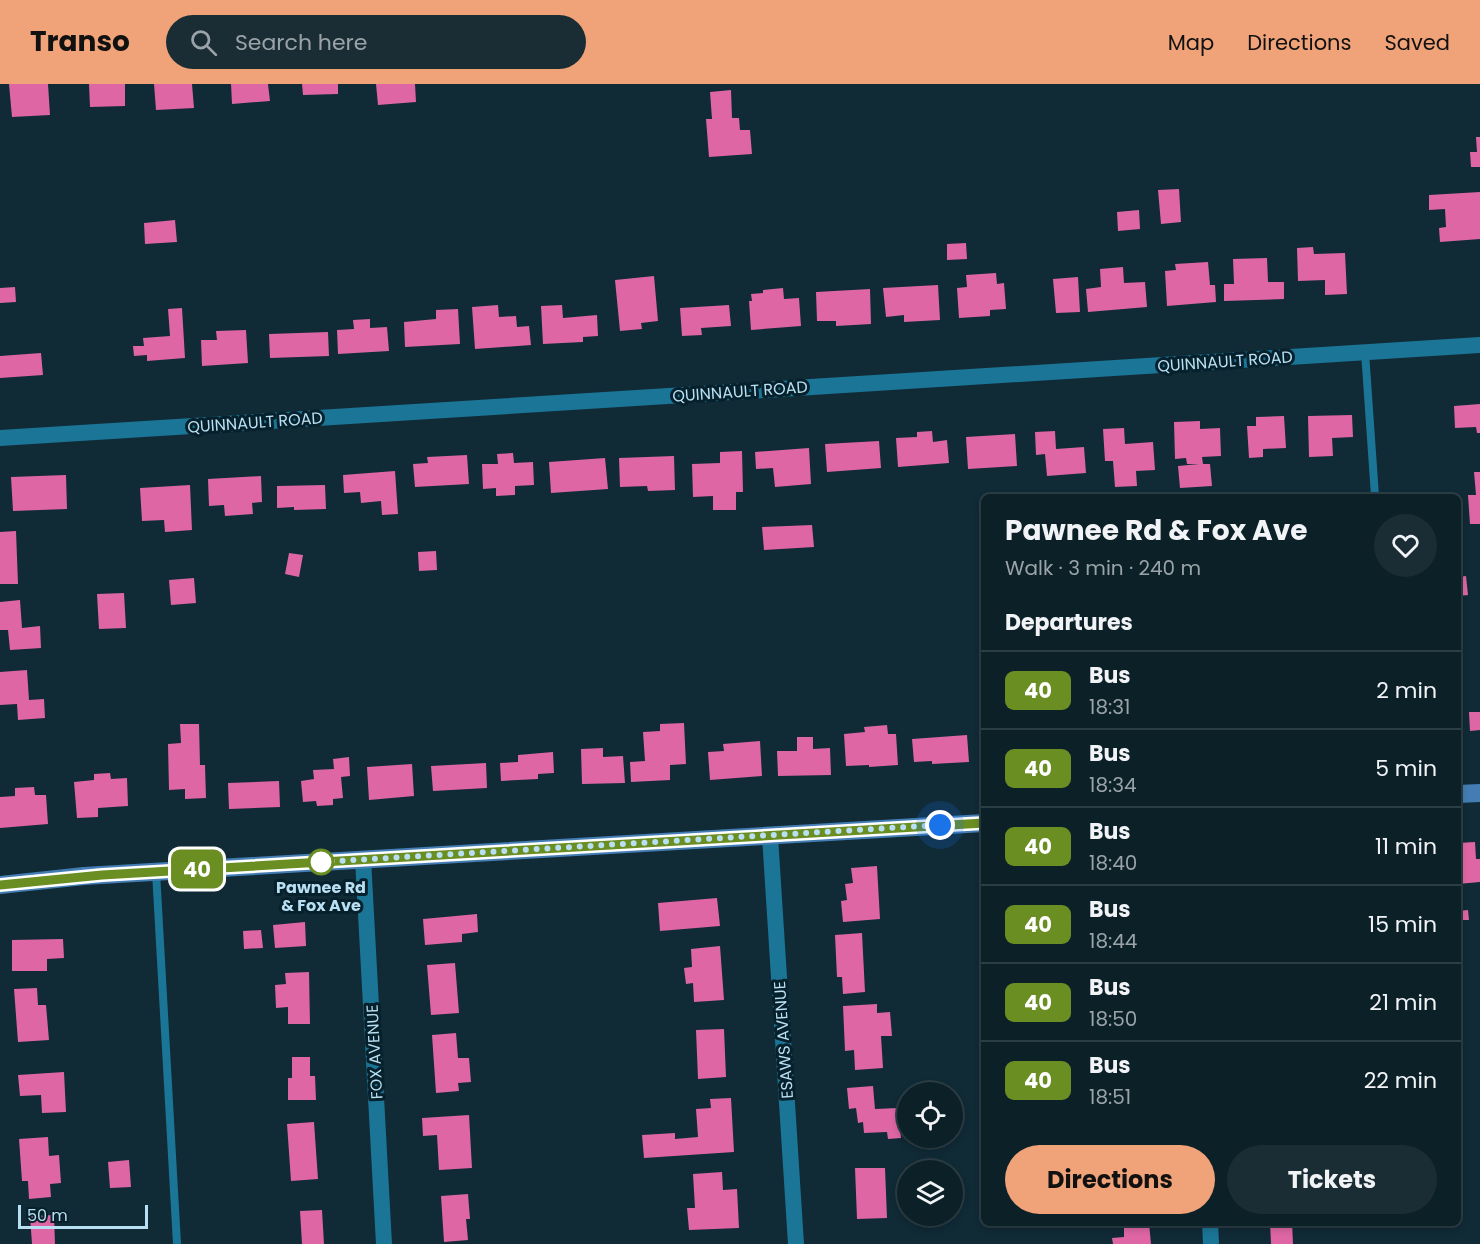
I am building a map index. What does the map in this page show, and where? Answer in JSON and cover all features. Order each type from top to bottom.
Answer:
[{"type":"street","name":"QUINNAULT ROAD","points":[[0,438],[1480,345]]},
{"type":"street","points":[[1461,794],[1480,793]]},
{"type":"street","points":[[0,885],[84,876],[981,823]]},
{"type":"street","name":"ESAWS AVENUE","points":[[770,836],[796,1244]]},
{"type":"street","name":"FOX AVENUE","points":[[363,860],[384,1244]]},
{"type":"street","points":[[1210,1226],[1211,1244]]},
{"type":"lane","points":[[1365,352],[1375,494]]},
{"type":"lane","points":[[156,872],[177,1244]]},
{"type":"building","points":[[9,84],[48,84],[50,115],[12,117]]},
{"type":"building","points":[[89,84],[125,84],[125,106],[90,107]]},
{"type":"building","points":[[154,84],[192,84],[194,108],[156,110]]},
{"type":"building","points":[[231,84],[268,84],[270,101],[232,104]]},
{"type":"building","points":[[302,84],[338,84],[338,94],[303,95]]},
{"type":"building","points":[[376,84],[415,84],[416,102],[378,105]]},
{"type":"building","points":[[731,90],[732,118],[739,118],[740,130],[750,130],[752,154],[709,157],[706,119],[712,119],[710,92]]},
{"type":"building","points":[[1476,137],[1480,137],[1480,167],[1471,167],[1470,152],[1477,152]]},
{"type":"building","points":[[1179,189],[1181,222],[1161,224],[1158,190]]},
{"type":"building","points":[[1480,192],[1480,239],[1440,242],[1439,228],[1446,227],[1445,209],[1429,210],[1429,195]]},
{"type":"building","points":[[1139,210],[1140,229],[1118,231],[1117,212]]},
{"type":"building","points":[[175,220],[177,242],[145,244],[144,223]]},
{"type":"building","points":[[966,243],[967,259],[947,260],[947,244]]},
{"type":"building","points":[[1313,247],[1314,254],[1345,253],[1347,294],[1325,295],[1325,280],[1298,281],[1297,248]]},
{"type":"building","points":[[1267,258],[1268,282],[1284,282],[1284,299],[1224,301],[1224,284],[1234,284],[1233,259]]},
{"type":"building","points":[[1208,262],[1210,285],[1215,285],[1216,302],[1167,306],[1165,271],[1176,270],[1175,264]]},
{"type":"building","points":[[1123,267],[1124,283],[1145,282],[1147,307],[1088,312],[1086,289],[1101,287],[1100,269]]},
{"type":"building","points":[[996,273],[997,284],[1004,283],[1006,309],[990,310],[990,316],[959,318],[957,288],[967,287],[966,275]]},
{"type":"building","points":[[654,276],[658,321],[641,323],[642,329],[620,331],[615,280]]},
{"type":"building","points":[[1078,277],[1080,312],[1056,313],[1053,279]]},
{"type":"building","points":[[938,285],[940,320],[904,322],[904,315],[886,317],[883,288]]},
{"type":"building","points":[[15,287],[16,302],[0,303],[0,288]]},
{"type":"building","points":[[783,288],[784,299],[799,298],[801,326],[751,330],[749,301],[752,301],[751,294]]},
{"type":"building","points":[[870,289],[871,324],[836,326],[836,321],[817,321],[816,292]]},
{"type":"building","points":[[498,305],[499,317],[516,316],[517,327],[529,326],[531,345],[475,349],[472,307]]},
{"type":"building","points":[[562,305],[563,318],[597,315],[598,336],[583,337],[583,342],[543,344],[541,306]]},
{"type":"building","points":[[729,305],[731,326],[701,328],[702,335],[682,336],[680,308]]},
{"type":"building","points":[[182,308],[185,358],[147,361],[147,355],[134,356],[133,346],[144,346],[143,338],[170,336],[168,309]]},
{"type":"building","points":[[458,309],[460,344],[405,347],[404,322],[436,319],[436,310]]},
{"type":"building","points":[[370,319],[370,328],[387,327],[389,351],[338,354],[337,330],[354,329],[353,320]]},
{"type":"building","points":[[246,330],[248,363],[202,366],[201,340],[217,340],[216,331]]},
{"type":"building","points":[[328,332],[329,356],[270,358],[269,334]]},
{"type":"building","points":[[41,353],[43,375],[0,378],[0,356]]},
{"type":"building","points":[[1480,404],[1480,433],[1477,433],[1476,427],[1455,428],[1454,406]]},
{"type":"building","points":[[1352,415],[1353,437],[1332,438],[1333,456],[1309,457],[1308,416]]},
{"type":"building","points":[[1284,416],[1286,448],[1263,449],[1263,457],[1249,458],[1247,426],[1256,426],[1256,417]]},
{"type":"building","points":[[1200,421],[1200,429],[1220,428],[1221,456],[1202,457],[1203,464],[1210,464],[1212,486],[1180,488],[1178,466],[1199,464],[1187,464],[1186,458],[1175,459],[1174,422]]},
{"type":"building","points":[[1124,428],[1125,444],[1153,442],[1155,470],[1136,471],[1137,486],[1115,487],[1113,461],[1105,461],[1103,429]]},
{"type":"building","points":[[932,431],[933,442],[947,440],[949,463],[898,467],[896,438],[917,437],[917,432]]},
{"type":"building","points":[[1055,431],[1056,449],[1084,447],[1086,473],[1047,476],[1045,454],[1036,455],[1035,432]]},
{"type":"building","points":[[1015,434],[1017,466],[968,469],[966,437]]},
{"type":"building","points":[[879,441],[881,468],[827,472],[825,444]]},
{"type":"building","points":[[809,448],[811,484],[775,487],[773,468],[756,469],[755,452]]},
{"type":"building","points":[[742,451],[743,492],[736,492],[736,510],[713,510],[713,496],[693,497],[692,464],[720,463],[720,452]]},
{"type":"building","points":[[513,453],[514,463],[533,462],[534,485],[515,486],[515,495],[496,496],[496,488],[483,489],[482,464],[498,464],[497,454]]},
{"type":"building","points":[[467,455],[469,484],[415,487],[413,464],[428,463],[427,457]]},
{"type":"building","points":[[674,456],[675,490],[648,491],[647,486],[620,487],[619,458]]},
{"type":"building","points":[[605,458],[608,489],[551,493],[549,462]]},
{"type":"building","points":[[395,471],[398,514],[382,515],[381,501],[361,503],[360,492],[344,493],[343,475]]},
{"type":"building","points":[[1474,472],[1480,472],[1480,524],[1470,524],[1468,495],[1476,495]]},
{"type":"building","points":[[66,475],[67,509],[13,511],[11,477]]},
{"type":"building","points":[[261,476],[262,502],[252,503],[253,514],[225,516],[224,505],[209,506],[208,479]]},
{"type":"building","points":[[190,485],[192,530],[165,532],[164,520],[142,521],[140,488]]},
{"type":"building","points":[[325,485],[326,509],[277,508],[277,486]]},
{"type":"building","points":[[812,525],[814,547],[764,550],[762,527]]},
{"type":"building","points":[[16,531],[18,584],[0,584],[0,532]]},
{"type":"building","points":[[436,551],[437,570],[419,571],[418,552]]},
{"type":"building","points":[[289,553],[303,555],[299,577],[285,574]]},
{"type":"building","points":[[1466,576],[1468,595],[1461,596],[1461,577]]},
{"type":"building","points":[[194,578],[196,603],[171,605],[169,580]]},
{"type":"building","points":[[124,593],[126,628],[99,629],[97,594]]},
{"type":"building","points":[[20,600],[22,628],[40,626],[41,648],[10,650],[8,630],[0,630],[0,602]]},
{"type":"building","points":[[27,670],[29,700],[44,699],[45,718],[18,720],[17,704],[0,705],[0,672]]},
{"type":"building","points":[[1469,712],[1480,712],[1480,730],[1470,731]]},
{"type":"building","points":[[684,723],[686,764],[670,765],[670,780],[631,782],[630,762],[645,761],[643,732],[660,731],[660,724]]},
{"type":"building","points":[[180,724],[199,724],[200,765],[205,765],[206,798],[185,799],[185,789],[169,790],[168,744],[181,743]]},
{"type":"building","points":[[887,725],[888,734],[896,734],[898,765],[846,766],[844,734],[865,732],[864,727]]},
{"type":"building","points":[[967,735],[969,762],[932,764],[932,761],[914,762],[912,739]]},
{"type":"building","points":[[797,737],[813,737],[813,749],[830,748],[831,775],[778,776],[777,751],[797,751]]},
{"type":"building","points":[[760,741],[762,776],[710,780],[708,752],[724,751],[723,744]]},
{"type":"building","points":[[603,748],[603,757],[623,756],[625,783],[582,784],[581,749]]},
{"type":"building","points":[[553,752],[554,773],[538,774],[538,779],[501,781],[500,763],[518,762],[518,755]]},
{"type":"building","points":[[349,757],[350,776],[341,777],[343,798],[333,799],[333,805],[317,806],[316,801],[303,802],[301,781],[314,779],[313,770],[334,769],[333,759]]},
{"type":"building","points":[[486,763],[487,788],[433,791],[431,766]]},
{"type":"building","points":[[412,764],[414,796],[369,800],[367,767]]},
{"type":"building","points":[[110,773],[111,779],[127,778],[128,806],[98,808],[98,817],[77,818],[74,782],[94,780],[94,774]]},
{"type":"building","points":[[279,781],[280,807],[229,809],[228,783]]},
{"type":"building","points":[[34,787],[35,795],[46,795],[48,824],[0,828],[0,797],[15,796],[15,788]]},
{"type":"building","points":[[1475,842],[1476,859],[1480,859],[1480,882],[1461,884],[1461,843]]},
{"type":"building","points":[[877,866],[880,919],[843,922],[841,901],[847,900],[845,884],[853,883],[851,868]]},
{"type":"building","points":[[717,898],[720,926],[660,931],[658,903]]},
{"type":"building","points":[[1468,910],[1469,920],[1461,920],[1461,911]]},
{"type":"building","points":[[477,914],[478,932],[462,934],[462,942],[425,945],[423,919]]},
{"type":"building","points":[[305,922],[306,946],[275,948],[273,925]]},
{"type":"building","points":[[261,930],[263,948],[244,949],[243,931]]},
{"type":"building","points":[[862,933],[865,992],[843,994],[842,977],[837,977],[835,935]]},
{"type":"building","points":[[63,939],[64,958],[47,959],[47,971],[12,971],[12,940]]},
{"type":"building","points":[[720,946],[724,1000],[694,1002],[693,983],[686,984],[684,968],[692,967],[691,949]]},
{"type":"building","points":[[455,963],[459,1013],[431,1015],[427,965]]},
{"type":"building","points":[[309,972],[310,1024],[288,1024],[288,1007],[276,1008],[275,985],[286,984],[285,973]]},
{"type":"building","points":[[37,988],[38,1005],[46,1005],[49,1040],[18,1042],[14,989]]},
{"type":"building","points":[[877,1004],[877,1013],[890,1012],[892,1036],[881,1036],[883,1068],[855,1070],[854,1050],[845,1051],[843,1006]]},
{"type":"building","points":[[724,1029],[726,1077],[698,1079],[696,1030]]},
{"type":"building","points":[[456,1033],[458,1058],[469,1058],[471,1082],[458,1083],[459,1091],[436,1093],[432,1035]]},
{"type":"building","points":[[292,1057],[310,1057],[310,1076],[315,1076],[316,1100],[288,1100],[288,1078],[292,1078]]},
{"type":"building","points":[[64,1072],[66,1112],[42,1113],[41,1095],[20,1096],[18,1075]]},
{"type":"building","points":[[873,1086],[875,1109],[897,1108],[897,1138],[888,1139],[887,1132],[864,1133],[863,1122],[858,1123],[856,1108],[849,1109],[847,1088]]},
{"type":"building","points":[[731,1098],[734,1152],[644,1158],[642,1135],[675,1133],[675,1139],[698,1137],[696,1109],[711,1108],[710,1099]]},
{"type":"building","points":[[469,1115],[472,1168],[439,1170],[437,1135],[423,1136],[422,1118]]},
{"type":"building","points":[[314,1122],[318,1179],[291,1181],[287,1124]]},
{"type":"building","points":[[48,1137],[49,1156],[59,1155],[61,1183],[50,1184],[51,1197],[29,1199],[28,1181],[22,1181],[19,1139]]},
{"type":"building","points":[[129,1160],[131,1187],[110,1188],[108,1162]]},
{"type":"building","points":[[855,1168],[885,1168],[887,1218],[857,1219]]},
{"type":"building","points":[[722,1172],[723,1190],[737,1189],[739,1228],[689,1230],[687,1208],[695,1208],[693,1174]]},
{"type":"building","points":[[468,1194],[470,1219],[466,1219],[468,1240],[444,1242],[441,1196]]},
{"type":"building","points":[[322,1210],[324,1244],[302,1244],[300,1211]]},
{"type":"building","points":[[54,1215],[55,1244],[32,1244],[30,1216]]},
{"type":"building","points":[[1124,1226],[1149,1226],[1151,1244],[1113,1244],[1112,1238],[1124,1237]]},
{"type":"building","points":[[1270,1226],[1292,1226],[1293,1244],[1271,1244]]},
{"type":"bus line","name":"40","points":[[0,885],[84,876],[981,823]]},
{"type":"place","name":"Pawnee Rd & Fox Ave","points":[[321,862]]},
{"type":"route","points":[[321,862],[940,825]]}]
